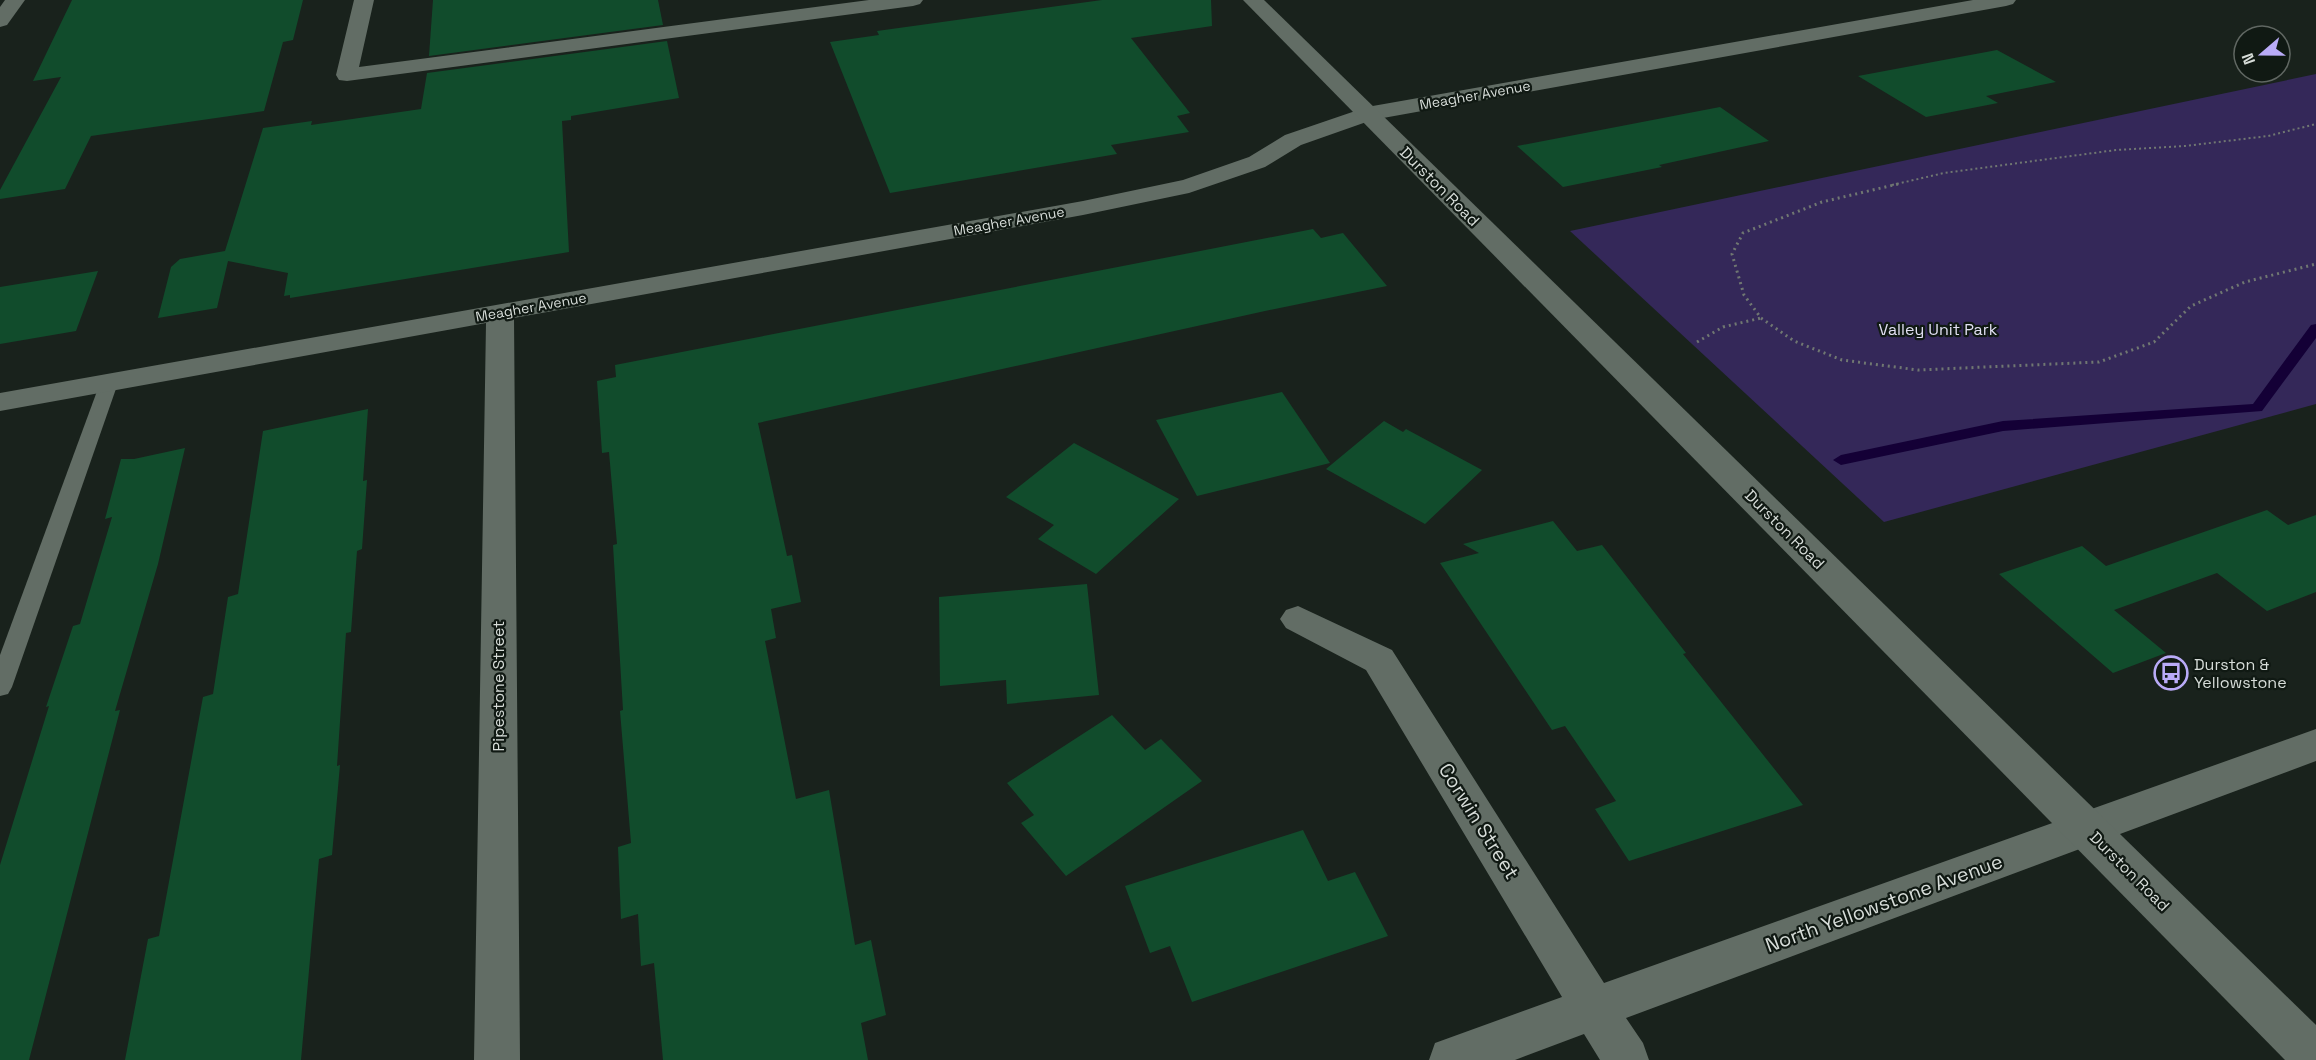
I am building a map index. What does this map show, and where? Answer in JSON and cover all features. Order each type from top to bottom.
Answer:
[{"type":"street","points":[[0,21],[15,0]]},
{"type":"street","points":[[364,0],[347,75],[913,0]]},
{"type":"street","name":"Durston Road","points":[[1253,0],[2316,1058]]},
{"type":"street","name":"Meagher Avenue","points":[[0,402],[1083,208],[1189,186],[1257,162],[1293,140],[1367,114],[2006,0]]},
{"type":"street","name":"Pipestone Street","points":[[497,1060],[500,313]]},
{"type":"street","name":"Corwin Street","points":[[1298,619],[1379,660],[1626,1060]]},
{"type":"street","name":"North Yellowstone Avenue","points":[[1452,1060],[2316,745]]},
{"type":"lane","points":[[0,687],[109,382]]},
{"type":"path","points":[[2316,124],[2268,136],[2184,146],[2116,150],[1944,173],[1822,202],[1743,233],[1732,254],[1744,295],[1761,318],[1794,341],[1842,360],[1918,370],[2099,362],[2154,342],[2191,306],[2245,282],[2316,264]]},
{"type":"path","points":[[1696,342],[1723,327],[1761,318]]},
{"type":"green space","name":"Valley Unit Park","points":[[2316,74],[2316,404],[1884,522],[1570,231],[2268,84],[2292,84],[2292,79]]},
{"type":"building","points":[[72,0],[303,0],[293,40],[283,42],[264,111],[91,136],[65,189],[0,199],[0,190],[61,77],[33,81]]},
{"type":"building","points":[[433,0],[658,0],[663,25],[429,56]]},
{"type":"building","points":[[1102,0],[1211,0],[1212,26],[1131,38],[1190,113],[1177,116],[1189,132],[1111,145],[1117,154],[890,193],[830,42],[879,35],[877,31]]},
{"type":"building","points":[[667,41],[679,98],[571,116],[571,120],[562,121],[569,252],[290,298],[290,295],[284,296],[288,273],[228,261],[217,308],[158,318],[171,267],[180,259],[225,251],[263,128],[312,121],[311,125],[421,109],[427,73]]},
{"type":"building","points":[[1997,50],[2056,82],[1986,96],[1998,103],[1926,117],[1858,76]]},
{"type":"building","points":[[1720,107],[1769,141],[1659,165],[1662,167],[1563,187],[1517,146]]},
{"type":"building","points":[[1313,229],[1321,238],[1343,233],[1387,286],[758,423],[787,556],[792,555],[801,602],[771,609],[776,638],[765,641],[796,799],[829,790],[855,945],[871,940],[886,1015],[861,1023],[868,1060],[663,1060],[654,963],[641,966],[638,914],[621,919],[618,847],[631,843],[620,711],[623,710],[613,545],[617,544],[609,452],[602,453],[597,381],[616,377],[615,365]]},
{"type":"building","points":[[98,271],[76,331],[0,344],[0,287]]},
{"type":"building","points":[[1282,392],[1330,463],[1197,496],[1156,420]]},
{"type":"building","points":[[368,409],[363,481],[367,480],[362,549],[357,551],[351,632],[346,633],[337,766],[340,765],[332,855],[319,859],[301,1060],[125,1060],[148,939],[159,936],[203,697],[213,694],[228,597],[238,594],[263,431]]},
{"type":"building","points":[[1384,421],[1403,432],[1406,429],[1482,470],[1425,524],[1326,469]]},
{"type":"building","points":[[1074,443],[1179,499],[1096,574],[1038,539],[1054,525],[1006,497]]},
{"type":"building","points":[[185,448],[158,564],[115,711],[120,710],[29,1060],[0,1060],[0,865],[49,706],[46,707],[73,626],[80,624],[112,517],[105,519],[121,459],[134,459]]},
{"type":"building","points":[[2267,510],[2288,525],[2316,515],[2316,592],[2267,611],[2217,573],[2114,610],[2166,653],[2113,673],[1999,574],[2082,546],[2106,566]]},
{"type":"building","points":[[1553,521],[1577,551],[1602,545],[1686,653],[1683,654],[1803,805],[1629,861],[1595,809],[1616,801],[1565,726],[1552,730],[1440,563],[1479,553],[1463,544]]},
{"type":"building","points":[[1087,584],[1099,695],[1007,704],[1006,680],[940,686],[939,597]]},
{"type":"building","points":[[1112,715],[1145,750],[1161,739],[1202,781],[1066,876],[1021,823],[1034,815],[1007,783]]},
{"type":"building","points":[[1303,830],[1328,881],[1355,872],[1388,936],[1192,1002],[1170,946],[1150,953],[1125,886]]},
{"type":"waterway","points":[[1841,460],[2003,426],[2257,408],[2316,328]]},
{"type":"place","name":"Durston & Yellowstone","points":[[2171,673]]}]
